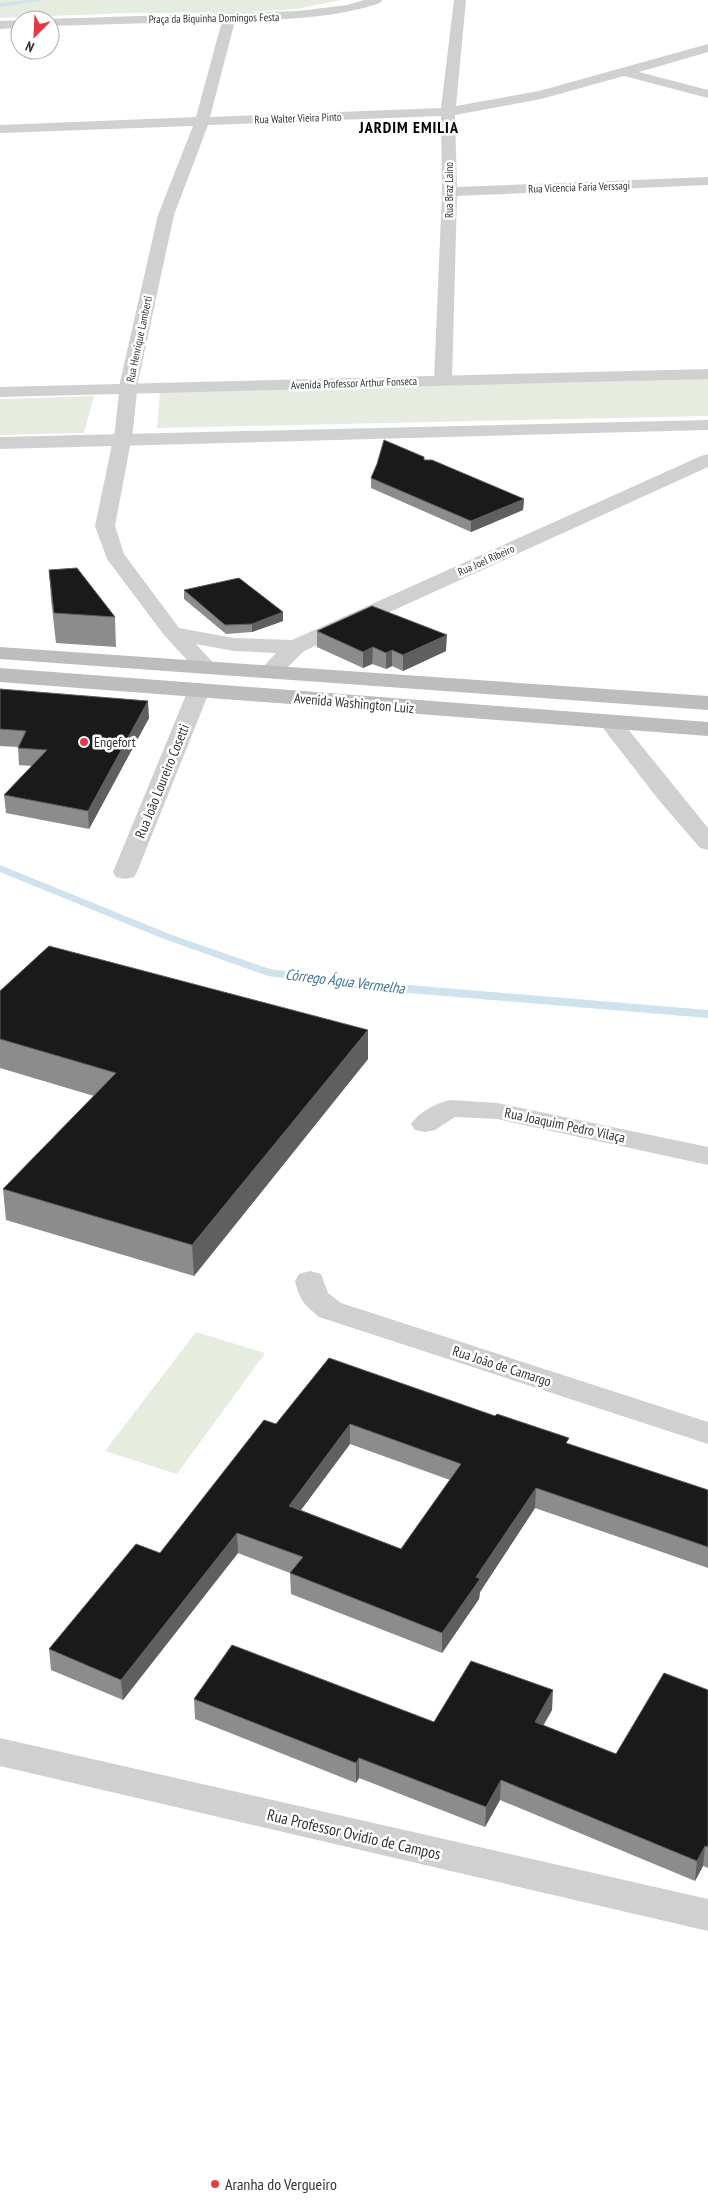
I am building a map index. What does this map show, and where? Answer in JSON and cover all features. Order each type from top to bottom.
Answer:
[{"type":"main road","name":"Avenida Washington Luiz","points":[[0,653],[708,703]]},
{"type":"main road","name":"Avenida Washington Luiz","points":[[0,675],[708,729]]},
{"type":"street","name":"Praça da Biquinha Domingos Festa","points":[[60,22],[229,18],[330,12],[376,0]]},
{"type":"street","name":"Rua Braz Laino","points":[[443,380],[450,192],[448,112],[460,0]]},
{"type":"street","name":"Rua Henrique Lamberti","points":[[205,666],[171,631],[114,554],[105,526],[122,439],[129,382],[166,215],[202,122],[229,18]]},
{"type":"street","name":"Rua Walter Vieira Pinto","points":[[0,129],[448,112],[518,100],[708,48]]},
{"type":"street","points":[[624,72],[708,94]]},
{"type":"street","name":"Rua Vicencia Faria Verssagi","points":[[450,192],[708,182]]},
{"type":"street","name":"Avenida Professor Arthur Fonseca","points":[[0,392],[708,374]]},
{"type":"street","points":[[0,442],[708,425]]},
{"type":"street","name":"Rua Joel Ribeiro","points":[[270,671],[296,646],[708,460]]},
{"type":"street","points":[[171,631],[211,642],[261,648],[296,646]]},
{"type":"street","name":"Rua João Loureiro Cosetti","points":[[125,872],[200,690]]},
{"type":"street","points":[[611,723],[666,794],[708,843]]},
{"type":"street","name":"Rua Joaquim Pedro Vilaça","points":[[425,1124],[450,1108],[497,1111],[708,1156]]},
{"type":"street","name":"Rua João de Camargo","points":[[310,1281],[314,1297],[330,1310],[708,1433]]},
{"type":"street","name":"Rua Professor Ovidio de Campos","points":[[0,1752],[708,1915]]},
{"type":"shaded area","points":[[0,0],[341,0],[296,9],[230,13],[128,13],[60,16],[60,10],[10,10],[10,18],[0,18]]},
{"type":"shaded area","points":[[708,378],[708,416],[157,428],[160,390]]},
{"type":"shaded area","points":[[94,396],[84,433],[0,435],[0,399]]},
{"type":"shaded area","points":[[196,1332],[265,1353],[177,1474],[105,1451]]},
{"type":"building","points":[[384,440],[424,457],[424,460],[432,460],[524,499],[471,521],[371,478]]},
{"type":"building","points":[[77,568],[115,617],[54,613],[49,570]]},
{"type":"building","points":[[239,578],[283,612],[252,624],[225,625],[184,590]]},
{"type":"building","points":[[372,606],[447,635],[403,655],[392,650],[386,653],[373,647],[363,652],[317,631]]},
{"type":"building","points":[[0,689],[148,701],[88,811],[4,795],[47,750],[18,748],[26,731],[0,729]]},
{"type":"building","points":[[49,946],[368,1030],[192,1245],[3,1189],[116,1073],[0,1039],[0,991]]},
{"type":"building","points":[[329,1358],[495,1416],[497,1414],[569,1438],[566,1443],[708,1490],[708,1547],[536,1488],[476,1577],[480,1579],[442,1633],[290,1573],[303,1557],[237,1533],[121,1680],[49,1649],[136,1544],[160,1553],[264,1420],[276,1424]],"holes":[[[350,1424],[461,1464],[401,1549],[289,1506]]]},
{"type":"building","points":[[232,1645],[434,1722],[471,1661],[553,1690],[535,1722],[616,1754],[664,1673],[708,1690],[708,1847],[705,1846],[697,1861],[501,1780],[486,1807],[359,1758],[356,1763],[194,1699]]},
{"type":"waterway","points":[[0,5],[42,0]]},
{"type":"waterway","name":"Córrego Água Vermelha","points":[[0,868],[168,937],[268,972],[361,985],[708,1014]]},
{"type":"place","name":"Engefort","points":[[84,742]]},
{"type":"place","name":"Aranha do Vergueiro","points":[[215,2184]]},
{"type":"district","name":"JARDIM EMILIA","points":[[409,127]]}]
